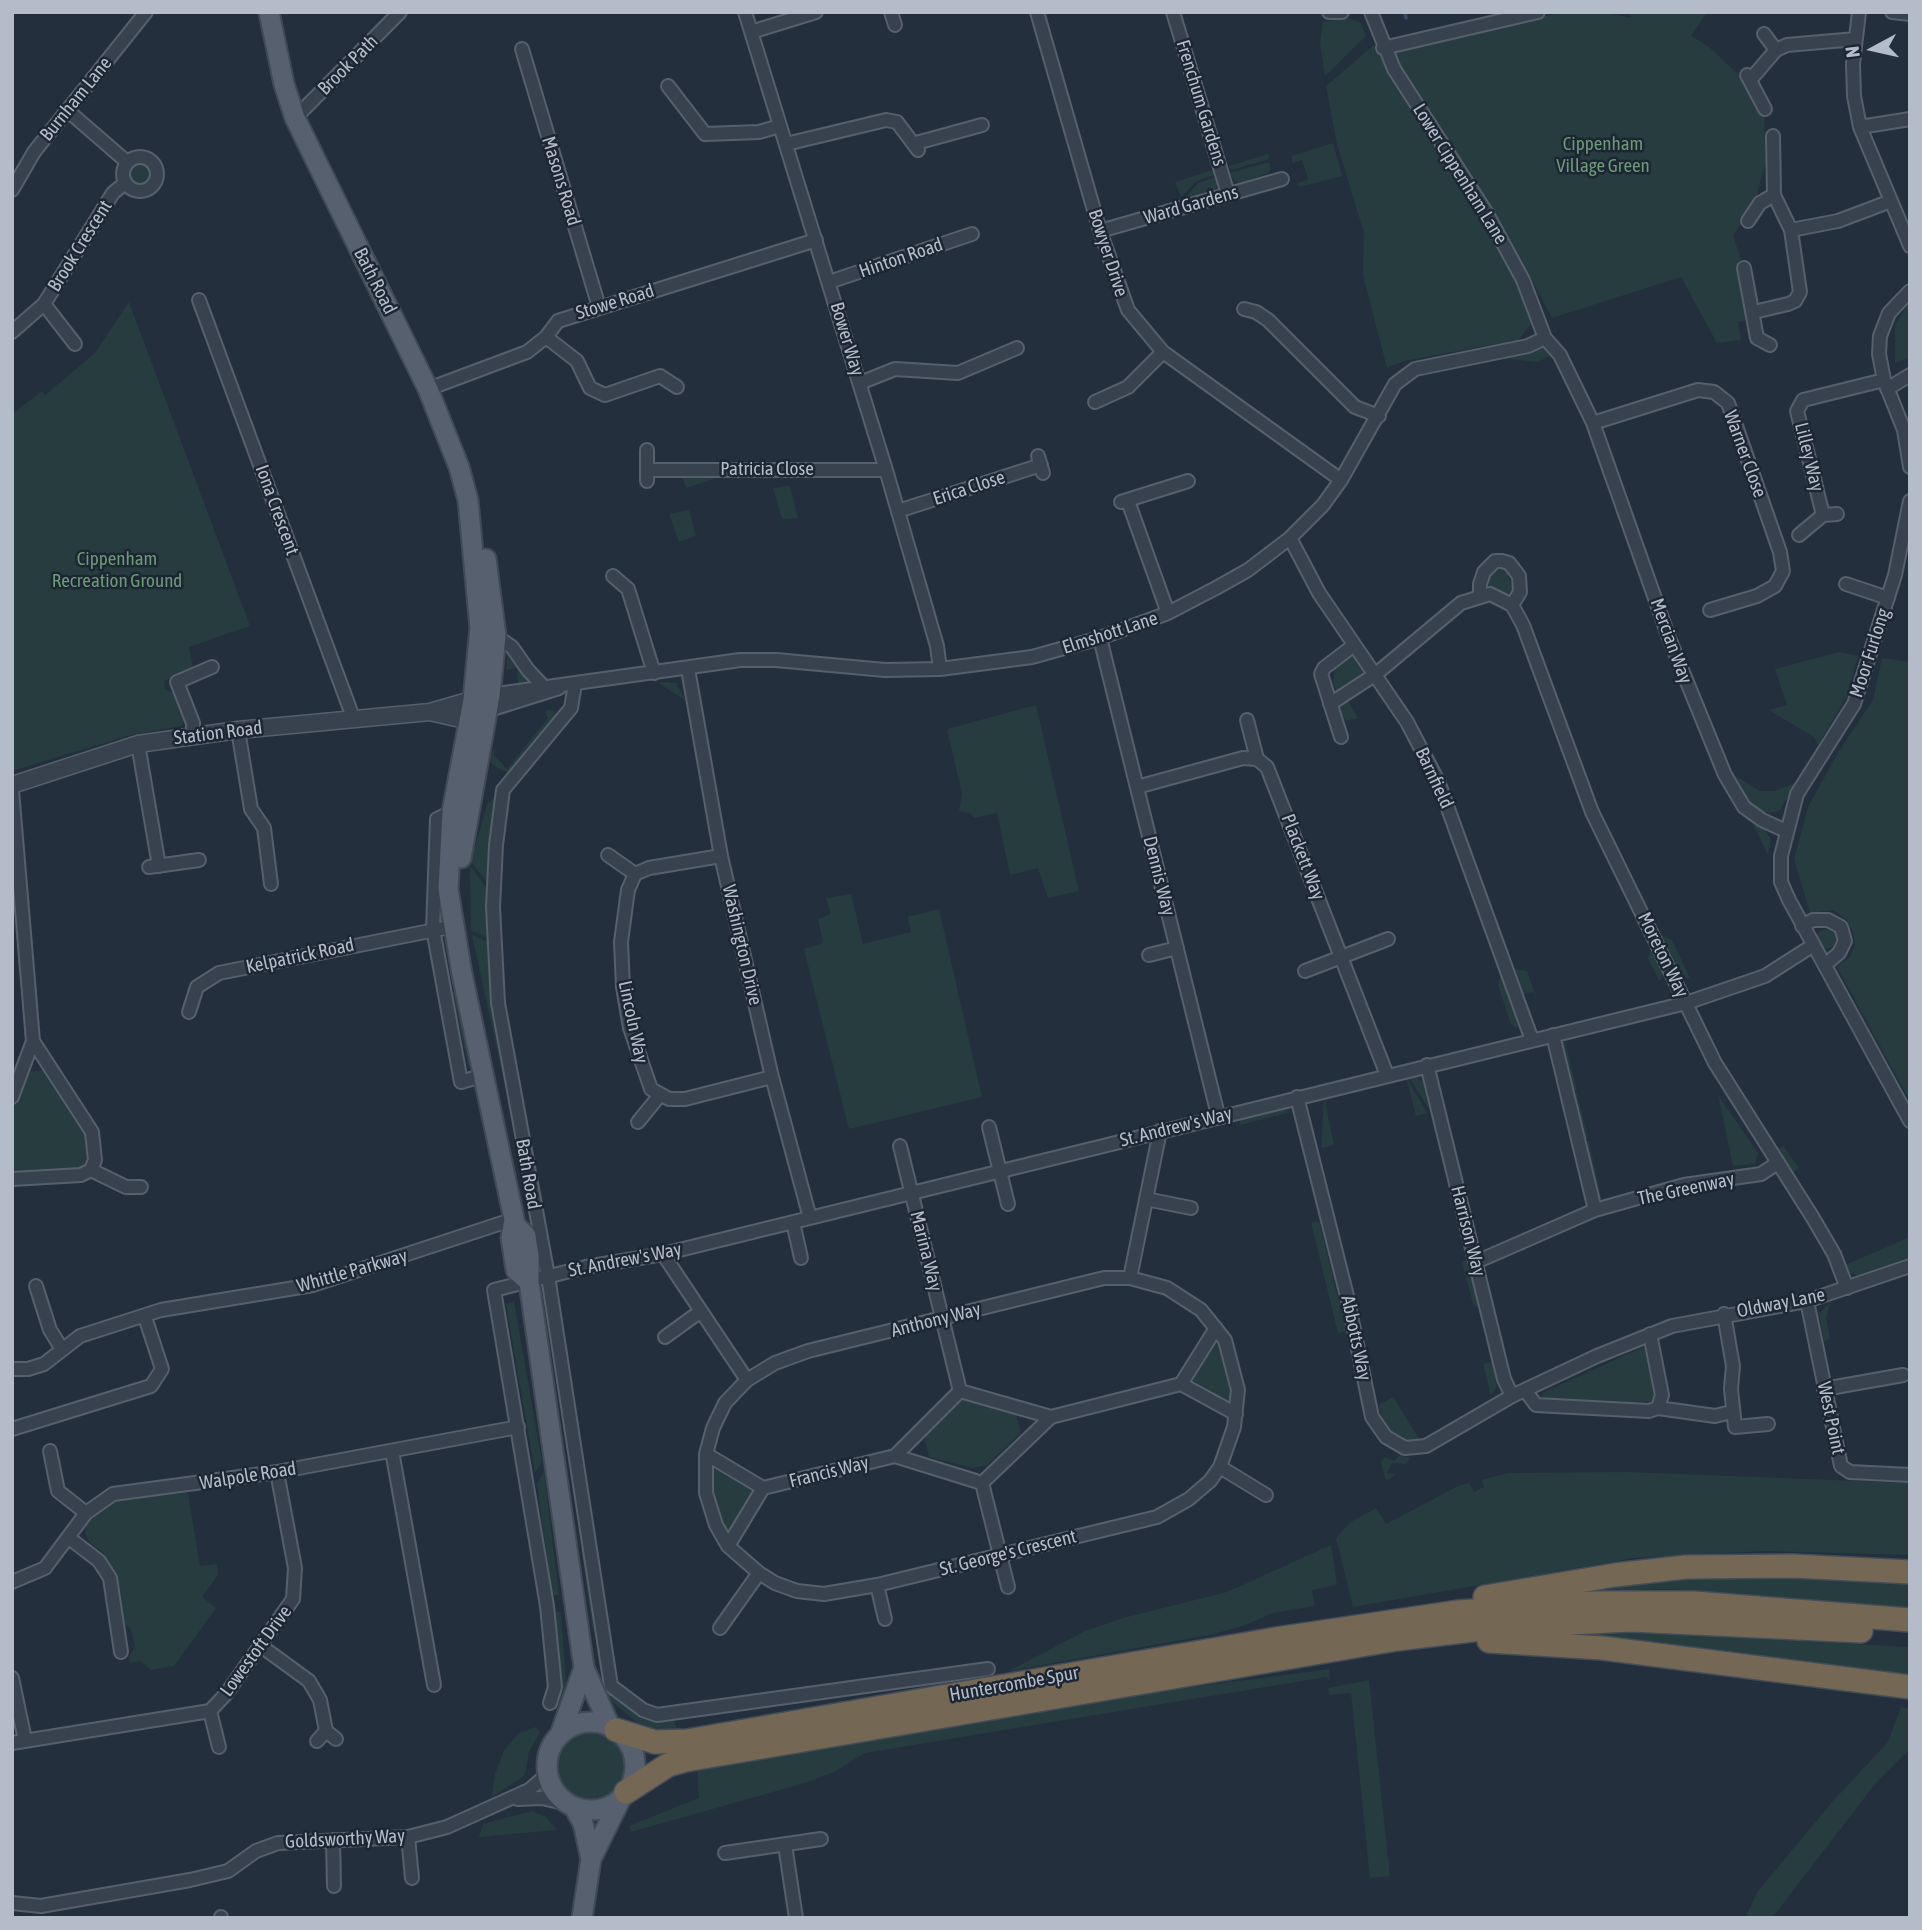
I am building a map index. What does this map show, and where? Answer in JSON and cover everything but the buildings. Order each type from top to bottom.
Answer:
[{"type":"highway","points":[[1414,1618],[1476,1599],[1663,1569],[1752,1565],[1910,1572]]},
{"type":"highway","points":[[1414,1618],[1544,1605],[1641,1603],[1748,1606],[1910,1620]]},
{"type":"highway","name":"Huntercombe Spur","points":[[613,1728],[656,1742],[687,1741],[1276,1639],[1414,1618]]},
{"type":"highway","points":[[1397,1639],[1506,1626],[1630,1620],[1782,1625],[1910,1635]]},
{"type":"highway","points":[[1397,1639],[1571,1645],[1910,1687]]},
{"type":"highway","name":"Huntercombe Spur","points":[[624,1795],[667,1765],[686,1760],[1397,1639]]},
{"type":"main road","name":"Bath Road","points":[[272,12],[275,37],[295,118],[428,389],[459,467],[472,526],[483,702],[469,721],[452,812],[448,889],[462,974],[514,1222],[526,1236],[539,1279],[584,1668],[613,1728]]},
{"type":"main road","name":"Bath Road","points":[[455,922],[461,845],[496,636],[486,555],[472,526]]},
{"type":"main road","name":"Bath Road","points":[[560,1735],[584,1668]]},
{"type":"main road","points":[[582,1918],[591,1859],[634,1775],[635,1760],[627,1740],[613,1728],[587,1722],[560,1735],[551,1749],[547,1766],[553,1787],[571,1805],[583,1824],[591,1859]]},
{"type":"main road","points":[[571,1805],[603,1809],[624,1795]]},
{"type":"street","name":"Burnham Lane","points":[[12,190],[34,152],[146,12]]},
{"type":"street","name":"Brook Path","points":[[295,118],[400,12]]},
{"type":"street","name":"Bower Way","points":[[745,12],[886,470],[937,646],[940,669]]},
{"type":"street","points":[[751,32],[816,12]]},
{"type":"street","name":"Bowyer Drive","points":[[1037,12],[1100,231],[1128,310],[1163,352],[1341,480]]},
{"type":"street","name":"Frenchum Gardens","points":[[1173,12],[1228,194]]},
{"type":"street","points":[[1329,12],[1342,12]]},
{"type":"street","name":"Lower Cippenham Lane","points":[[1371,12],[1382,48],[1490,220],[1523,280],[1545,338]]},
{"type":"street","points":[[1382,48],[1538,12]]},
{"type":"street","points":[[1859,12],[1854,96],[1860,127],[1910,246]]},
{"type":"street","points":[[1892,12],[1910,13]]},
{"type":"street","points":[[1764,34],[1776,50]]},
{"type":"street","points":[[1765,108],[1748,76],[1776,50],[1787,45],[1856,39]]},
{"type":"street","name":"Masons Road","points":[[520,54],[599,307]]},
{"type":"street","points":[[668,86],[705,134],[759,132],[780,126]]},
{"type":"street","name":"Brook Crescent","points":[[67,110],[127,162]]},
{"type":"street","points":[[1860,127],[1910,119]]},
{"type":"street","points":[[786,144],[886,120],[897,122],[917,146],[982,125]]},
{"type":"street","points":[[1754,312],[1795,301],[1800,292],[1791,230],[1774,195],[1773,136]]},
{"type":"street","name":"Brook Crescent","points":[[145,157],[151,160],[158,172],[154,185],[142,191],[129,188],[122,176],[127,162],[132,158],[145,157]]},
{"type":"street","name":"Ward Gardens","points":[[1100,231],[1282,180]]},
{"type":"street","name":"Brook Crescent","points":[[75,344],[44,304],[113,194],[125,183]]},
{"type":"street","points":[[1748,221],[1760,203],[1774,195]]},
{"type":"street","points":[[1791,230],[1838,221],[1891,201]]},
{"type":"street","name":"Hinton Road","points":[[829,282],[972,234]]},
{"type":"street","name":"Stowe Road","points":[[428,389],[527,352],[546,337],[558,321],[816,240]]},
{"type":"street","points":[[1744,268],[1757,338],[1770,345]]},
{"type":"street","points":[[1910,291],[1889,313],[1880,336],[1885,384],[1904,430],[1910,467]]},
{"type":"street","name":"Iona Crescent","points":[[200,300],[354,720]]},
{"type":"street","points":[[12,332],[44,304]]},
{"type":"street","points":[[1244,309],[1271,316],[1355,407],[1379,416]]},
{"type":"street","points":[[546,337],[577,361],[590,388],[605,395],[660,376],[677,387]]},
{"type":"street","name":"Elmshott Lane","points":[[483,702],[570,685],[740,660],[776,660],[885,670],[940,669],[1032,657],[1100,638],[1168,614],[1248,570],[1290,538],[1323,505],[1341,480],[1395,384],[1415,369],[1528,346],[1545,338]]},
{"type":"street","name":"Mercian Way","points":[[1545,338],[1560,355],[1593,423],[1673,651],[1725,775],[1744,807],[1762,820],[1786,831]]},
{"type":"street","points":[[860,383],[895,369],[958,373],[1017,348]]},
{"type":"street","points":[[1095,402],[1128,387],[1163,352]]},
{"type":"street","name":"Lilley Way","points":[[1823,515],[1797,411],[1803,400],[1885,384],[1910,375]]},
{"type":"street","name":"Warner Close","points":[[1593,423],[1698,390],[1714,391],[1728,404],[1780,552],[1783,570],[1775,586],[1719,612]]},
{"type":"street","name":"Patricia Close","points":[[647,450],[647,475],[886,470]]},
{"type":"street","name":"Erica Close","points":[[898,511],[1041,464]]},
{"type":"street","points":[[1168,614],[1124,501],[1188,481]]},
{"type":"street","name":"Moor Furlong","points":[[1786,831],[1797,794],[1854,704],[1895,575],[1910,501]]},
{"type":"street","name":"Lilley Way","points":[[1799,535],[1823,515],[1837,514]]},
{"type":"street","name":"Barnfield","points":[[1290,538],[1319,593],[1376,674],[1438,781],[1532,1040]]},
{"type":"street","points":[[1330,704],[1376,674],[1461,603],[1490,594],[1512,605],[1520,592],[1519,576],[1509,563],[1495,561],[1484,572],[1480,596]]},
{"type":"street","points":[[1895,575],[1910,580]]},
{"type":"street","points":[[613,576],[628,589],[654,673]]},
{"type":"street","points":[[1846,584],[1888,598]]},
{"type":"street","name":"Moreton Way","points":[[1512,605],[1523,625],[1592,812],[1715,1063],[1776,1164],[1813,1218],[1834,1254],[1847,1288]]},
{"type":"street","points":[[496,636],[512,647],[543,686]]},
{"type":"street","name":"Dennis Way","points":[[1100,638],[1218,1115]]},
{"type":"street","points":[[1341,737],[1321,674],[1324,668],[1354,645]]},
{"type":"street","points":[[194,736],[193,723],[177,682],[212,667]]},
{"type":"street","name":"Washington Drive","points":[[688,669],[721,856],[772,1077],[810,1218]]},
{"type":"street","name":"Elmshott Lane","points":[[483,702],[543,686],[570,685]]},
{"type":"street","name":"Bath Road","points":[[570,685],[571,708],[503,790],[496,845],[493,907],[498,1003],[539,1279],[605,1637],[611,1686],[643,1710],[657,1715],[988,1670]]},
{"type":"street","name":"Station Road","points":[[12,785],[138,744],[237,730],[430,712],[483,702]]},
{"type":"street","name":"Station Road","points":[[430,712],[469,721]]},
{"type":"street","points":[[1137,788],[1230,760],[1257,759],[1247,720]]},
{"type":"street","points":[[237,730],[251,809],[264,828],[271,884]]},
{"type":"street","points":[[138,744],[154,867],[199,860]]},
{"type":"street","name":"Plackett Way","points":[[1257,759],[1267,767],[1274,781],[1387,1075]]},
{"type":"street","points":[[12,790],[33,1041],[12,1097]]},
{"type":"street","points":[[452,812],[437,819],[432,929],[461,1082],[484,1075]]},
{"type":"street","points":[[1786,831],[1781,856],[1782,883],[1812,946],[1910,1121]]},
{"type":"street","points":[[608,855],[635,874],[649,868],[721,856]]},
{"type":"street","name":"Lincoln Way","points":[[635,874],[628,890],[621,942],[622,988],[642,1069],[651,1089],[660,1095]]},
{"type":"street","points":[[1802,926],[1813,920],[1828,920],[1842,927],[1846,941],[1839,953],[1825,965]]},
{"type":"street","name":"Kelpatrick Road","points":[[189,1012],[197,988],[219,973],[455,922]]},
{"type":"street","points":[[1305,971],[1388,939]]},
{"type":"street","name":"St. Andrew's Way","points":[[518,1427],[494,1290],[663,1254],[1218,1115],[1686,1003],[1765,976],[1812,946]]},
{"type":"street","points":[[1149,955],[1177,948]]},
{"type":"street","points":[[1553,1035],[1595,1210]]},
{"type":"street","points":[[12,1179],[81,1175],[91,1170],[95,1160],[92,1132],[33,1041]]},
{"type":"street","name":"Harrison Way","points":[[1427,1065],[1504,1379],[1512,1396]]},
{"type":"street","points":[[638,1122],[660,1095],[685,1099],[772,1077]]},
{"type":"street","name":"Abbotts Way","points":[[1297,1097],[1347,1296],[1372,1417],[1386,1437],[1405,1448],[1426,1446],[1512,1396]]},
{"type":"street","points":[[989,1127],[1008,1204]]},
{"type":"street","points":[[1129,1278],[1160,1130]]},
{"type":"street","name":"Marina Way","points":[[900,1146],[960,1391]]},
{"type":"street","name":"The Greenway","points":[[1476,1262],[1595,1210],[1684,1185],[1761,1174],[1776,1164]]},
{"type":"street","points":[[91,1170],[126,1187],[141,1187]]},
{"type":"street","points":[[1146,1199],[1191,1208]]},
{"type":"street","name":"Whittle Parkway","points":[[12,1369],[28,1369],[44,1364],[80,1336],[161,1310],[313,1285],[514,1222]]},
{"type":"street","points":[[793,1222],[801,1258]]},
{"type":"street","points":[[663,1254],[747,1380]]},
{"type":"street","name":"Oldway Lane","points":[[1512,1396],[1672,1325],[1807,1301],[1910,1266]]},
{"type":"street","name":"Anthony Way","points":[[747,1380],[775,1363],[808,1352],[1104,1278],[1129,1278]]},
{"type":"street","name":"St. George's Crescent","points":[[747,1380],[725,1403],[713,1428],[706,1454],[706,1493],[716,1525],[728,1546],[759,1573],[797,1591],[824,1594],[877,1585],[1157,1517],[1189,1499],[1210,1481],[1220,1467],[1230,1445],[1237,1414],[1238,1390],[1225,1340],[1201,1310],[1167,1288],[1129,1278]]},
{"type":"street","points":[[36,1286],[50,1330],[62,1349]]},
{"type":"street","name":"West Point","points":[[1807,1301],[1841,1466],[1850,1472],[1910,1475]]},
{"type":"street","points":[[665,1337],[701,1311]]},
{"type":"street","points":[[1724,1314],[1733,1366],[1731,1389],[1735,1427],[1768,1424]]},
{"type":"street","points":[[12,1429],[151,1386],[162,1369],[145,1317]]},
{"type":"street","points":[[1181,1384],[1216,1328]]},
{"type":"street","points":[[1650,1334],[1662,1395],[1658,1408]]},
{"type":"street","points":[[1824,1389],[1903,1375]]},
{"type":"street","points":[[982,1483],[1051,1417],[1181,1384],[1237,1414]]},
{"type":"street","points":[[1525,1390],[1536,1405],[1650,1411],[1658,1408],[1715,1416],[1727,1413]]},
{"type":"street","points":[[982,1483],[895,1456],[960,1391],[1051,1417]]},
{"type":"street","points":[[518,1427],[547,1606],[555,1687],[550,1703]]},
{"type":"street","name":"Walpole Road","points":[[12,1582],[45,1568],[86,1513],[113,1494],[277,1472],[518,1427]]},
{"type":"street","points":[[50,1451],[58,1491],[86,1513]]},
{"type":"street","points":[[392,1451],[434,1685]]},
{"type":"street","points":[[706,1454],[763,1488],[728,1546]]},
{"type":"street","name":"Francis Way","points":[[763,1488],[895,1456]]},
{"type":"street","points":[[1220,1467],[1266,1496]]},
{"type":"street","name":"Lowestoft Drive","points":[[19,1742],[211,1711],[293,1599],[295,1568],[277,1472]]},
{"type":"street","points":[[982,1483],[1008,1587]]},
{"type":"street","points":[[69,1538],[99,1561],[110,1578],[120,1646],[133,1638]]},
{"type":"street","points":[[720,1628],[759,1573]]},
{"type":"street","points":[[877,1585],[885,1619]]},
{"type":"street","points":[[581,1640],[605,1637]]},
{"type":"street","points":[[261,1646],[309,1681],[320,1700],[326,1737]]},
{"type":"street","points":[[12,1678],[19,1742]]},
{"type":"street","points":[[211,1711],[219,1747]]},
{"type":"street","name":"Goldsworthy Way","points":[[12,1903],[41,1906],[190,1880],[228,1871],[256,1851],[278,1843],[408,1837],[447,1827],[514,1799],[537,1784],[547,1766]]},
{"type":"street","name":"Goldsworthy Way","points":[[514,1799],[542,1798],[571,1805]]},
{"type":"street","points":[[408,1837],[412,1878]]},
{"type":"street","points":[[333,1839],[334,1886]]},
{"type":"street","points":[[725,1853],[821,1839]]},
{"type":"street","points":[[785,1845],[796,1918]]},
{"type":"green space","name":"Cippenham Village Green","points":[[1565,12],[1602,12],[1631,18],[1631,12],[1707,12],[1691,36],[1709,47],[1749,84],[1764,114],[1766,162],[1754,205],[1733,235],[1747,279],[1740,292],[1748,320],[1738,322],[1741,340],[1717,343],[1681,277],[1552,318],[1528,273],[1517,279],[1533,322],[1518,340],[1404,361],[1387,368],[1363,275],[1364,233],[1337,144],[1326,86],[1374,45],[1433,39]]},
{"type":"green space","points":[[1350,18],[1361,23],[1366,36],[1325,76],[1320,44],[1323,22]]},
{"type":"green space","points":[[1333,143],[1342,176],[1299,187],[1296,184],[1308,179],[1302,160],[1292,163],[1292,156]]},
{"type":"green space","points":[[1268,154],[1269,159],[1231,170],[1229,166]]},
{"type":"green space","points":[[140,162],[148,166],[152,174],[148,182],[140,186],[132,182],[128,174],[132,166]]},
{"type":"green space","points":[[1269,163],[1271,168],[1268,173],[1244,182],[1237,183],[1229,173]]},
{"type":"green space","points":[[1216,169],[1217,174],[1197,181],[1181,197],[1175,182]]},
{"type":"green space","points":[[1219,176],[1219,185],[1215,189],[1183,200],[1198,183]]},
{"type":"green space","name":"Cippenham Recreation Ground","points":[[129,302],[250,626],[189,647],[193,668],[164,681],[165,689],[175,694],[185,719],[181,726],[131,735],[12,771],[12,414],[42,391],[45,395],[95,353]]},
{"type":"green space","points":[[1910,302],[1910,358],[1895,363],[1895,325]]},
{"type":"green space","points":[[1544,347],[1555,354],[1537,362],[1499,358]]},
{"type":"green space","points":[[725,475],[686,488],[682,476]]},
{"type":"green space","points":[[790,486],[798,518],[782,519],[773,488]]},
{"type":"green space","points":[[689,510],[696,536],[679,542],[669,514]]},
{"type":"green space","points":[[1496,568],[1505,569],[1514,590],[1507,594],[1489,587],[1488,579]]},
{"type":"green space","points":[[508,649],[531,682],[518,685],[517,668],[506,670]]},
{"type":"green space","points":[[1839,652],[1858,656],[1847,696],[1818,745],[1814,737],[1769,710],[1787,705],[1775,669]]},
{"type":"green space","points":[[1353,653],[1368,673],[1340,693],[1337,692],[1333,682],[1335,668]]},
{"type":"green space","points":[[1882,658],[1910,662],[1910,1101],[1837,967],[1850,957],[1855,945],[1853,932],[1847,920],[1833,910],[1810,913],[1794,859],[1808,807],[1839,751],[1873,700]]},
{"type":"green space","points":[[676,683],[686,701],[660,684]]},
{"type":"green space","points":[[1347,699],[1358,718],[1346,721],[1338,709]]},
{"type":"green space","points":[[1036,705],[1079,891],[1048,898],[1038,868],[1010,875],[997,813],[974,818],[970,813],[959,811],[962,794],[947,729]]},
{"type":"green space","points":[[545,711],[554,711],[555,719],[514,772],[503,771],[492,764],[489,759],[495,747],[494,755],[507,769],[548,718]]},
{"type":"green space","points":[[1734,775],[1760,791],[1774,791],[1796,783],[1780,810],[1762,812],[1750,803]]},
{"type":"green space","points":[[500,793],[490,886],[471,862],[487,804]]},
{"type":"green space","points":[[1753,824],[1765,829],[1771,840],[1768,855]]},
{"type":"green space","points":[[470,865],[490,893],[487,932],[491,940],[471,930]]},
{"type":"green space","points":[[851,894],[863,944],[911,932],[908,917],[939,909],[982,1097],[849,1129],[804,949],[823,943],[818,919],[831,914],[826,898]]},
{"type":"green space","points":[[1826,929],[1833,932],[1836,939],[1833,946],[1826,949],[1819,946],[1816,939],[1819,932]]},
{"type":"green space","points":[[472,935],[491,943],[488,946],[500,1037],[518,1145]]},
{"type":"green space","points":[[1659,935],[1672,940],[1690,978],[1679,978]]},
{"type":"green space","points":[[1652,943],[1664,972],[1660,982],[1648,959]]},
{"type":"green space","points":[[1515,969],[1527,971],[1537,1000],[1533,992],[1524,994]]},
{"type":"green space","points":[[1503,971],[1521,1025],[1516,1028],[1511,1024],[1498,985]]},
{"type":"green space","points":[[452,991],[455,991],[470,1052],[469,1070]]},
{"type":"green space","points":[[1561,1040],[1565,1042],[1577,1091],[1572,1092]]},
{"type":"green space","points":[[45,1070],[89,1135],[90,1160],[81,1168],[12,1174],[12,1110],[30,1072]]},
{"type":"green space","points":[[1415,1076],[1423,1083],[1429,1109],[1409,1077]]},
{"type":"green space","points":[[1406,1077],[1427,1113],[1416,1116]]},
{"type":"green space","points":[[1573,1093],[1577,1093],[1588,1138],[1584,1140]]},
{"type":"green space","points":[[1718,1095],[1758,1153],[1755,1164],[1733,1166]]},
{"type":"green space","points":[[1324,1097],[1334,1145],[1321,1148]]},
{"type":"green space","points":[[1279,1108],[1291,1112],[1240,1125],[1240,1118]]},
{"type":"green space","points":[[1589,1141],[1602,1202],[1599,1201],[1584,1142]]},
{"type":"green space","points":[[1783,1146],[1799,1168],[1793,1173],[1776,1151]]},
{"type":"green space","points":[[1319,1221],[1346,1331],[1338,1333],[1311,1223]]},
{"type":"green space","points":[[1910,1237],[1910,1257],[1861,1277],[1850,1273],[1845,1265]]},
{"type":"green space","points":[[1462,1261],[1471,1261],[1482,1305],[1476,1307],[1473,1304]]},
{"type":"green space","points":[[514,1302],[542,1462],[535,1473],[506,1304]]},
{"type":"green space","points":[[1831,1302],[1826,1317],[1830,1339],[1824,1341],[1819,1313]]},
{"type":"green space","points":[[1218,1338],[1233,1381],[1232,1404],[1189,1378],[1212,1339]]},
{"type":"green space","points":[[1641,1348],[1647,1349],[1655,1395],[1651,1402],[1544,1401],[1542,1393]]},
{"type":"green space","points":[[1492,1362],[1497,1386],[1491,1396],[1483,1364]]},
{"type":"green space","points":[[970,1397],[1015,1411],[1021,1433],[987,1465],[973,1468],[929,1457],[923,1431],[956,1401]]},
{"type":"green space","points":[[1393,1397],[1420,1440],[1419,1443],[1405,1442],[1391,1434],[1381,1418],[1379,1405]]},
{"type":"green space","points":[[571,1446],[598,1629],[593,1632],[570,1468]]},
{"type":"green space","points":[[1400,1455],[1410,1458],[1406,1464],[1392,1463],[1387,1473],[1397,1474],[1386,1481],[1381,1462],[1385,1457],[1394,1461]]},
{"type":"green space","points":[[714,1461],[756,1489],[730,1532],[726,1530],[711,1488],[710,1466]]},
{"type":"green space","points":[[544,1471],[559,1595],[552,1595],[537,1484]]},
{"type":"green space","points":[[1628,1472],[1910,1483],[1910,1555],[1764,1551],[1634,1558],[1353,1607],[1336,1538],[1349,1523],[1376,1508],[1386,1524],[1458,1486],[1469,1483],[1474,1492],[1484,1487],[1482,1480],[1508,1473]]},
{"type":"green space","points":[[188,1493],[200,1566],[217,1564],[218,1575],[202,1597],[216,1608],[174,1666],[151,1670],[140,1661],[130,1663],[129,1658],[135,1646],[131,1630],[122,1621],[115,1577],[103,1552],[90,1543],[85,1533],[86,1525],[101,1507],[124,1498]]},
{"type":"green space","points":[[1331,1545],[1337,1585],[1312,1590],[1315,1606],[1272,1613],[1246,1625],[1210,1635],[1009,1671],[1085,1631],[1123,1618],[1227,1592]]},
{"type":"green space","points":[[1707,1573],[1910,1581],[1910,1609],[1669,1589],[1567,1592]]},
{"type":"green space","points":[[554,1612],[561,1612],[566,1684],[559,1707],[554,1711],[560,1686]]},
{"type":"green space","points":[[1646,1633],[1910,1647],[1910,1680],[1545,1636]]},
{"type":"green space","points":[[597,1649],[601,1653],[606,1687],[636,1710],[673,1716],[677,1730],[658,1730],[635,1721],[604,1695]]},
{"type":"green space","points":[[1329,1669],[1330,1681],[1326,1677],[865,1753],[834,1772],[808,1782],[631,1832],[629,1826],[699,1798],[697,1771],[1148,1693]]},
{"type":"green space","points":[[1369,1680],[1390,1876],[1370,1878],[1351,1693],[1329,1695],[1328,1688]]},
{"type":"green space","points":[[1901,1707],[1910,1709],[1910,1749],[1875,1784],[1772,1918],[1745,1918],[1758,1891],[1833,1801],[1888,1742]]},
{"type":"green space","points":[[535,1727],[540,1732],[529,1752],[525,1775],[492,1797],[495,1774],[504,1750],[518,1734]]},
{"type":"green space","points":[[593,1730],[607,1733],[619,1741],[627,1753],[630,1767],[627,1781],[619,1793],[607,1801],[593,1804],[579,1801],[567,1793],[559,1781],[556,1767],[559,1753],[567,1741],[579,1733]]},
{"type":"green space","points":[[532,1811],[546,1817],[557,1830],[479,1837],[483,1824]]},
{"type":"waterway","points":[[1405,12],[1406,18]]}]
